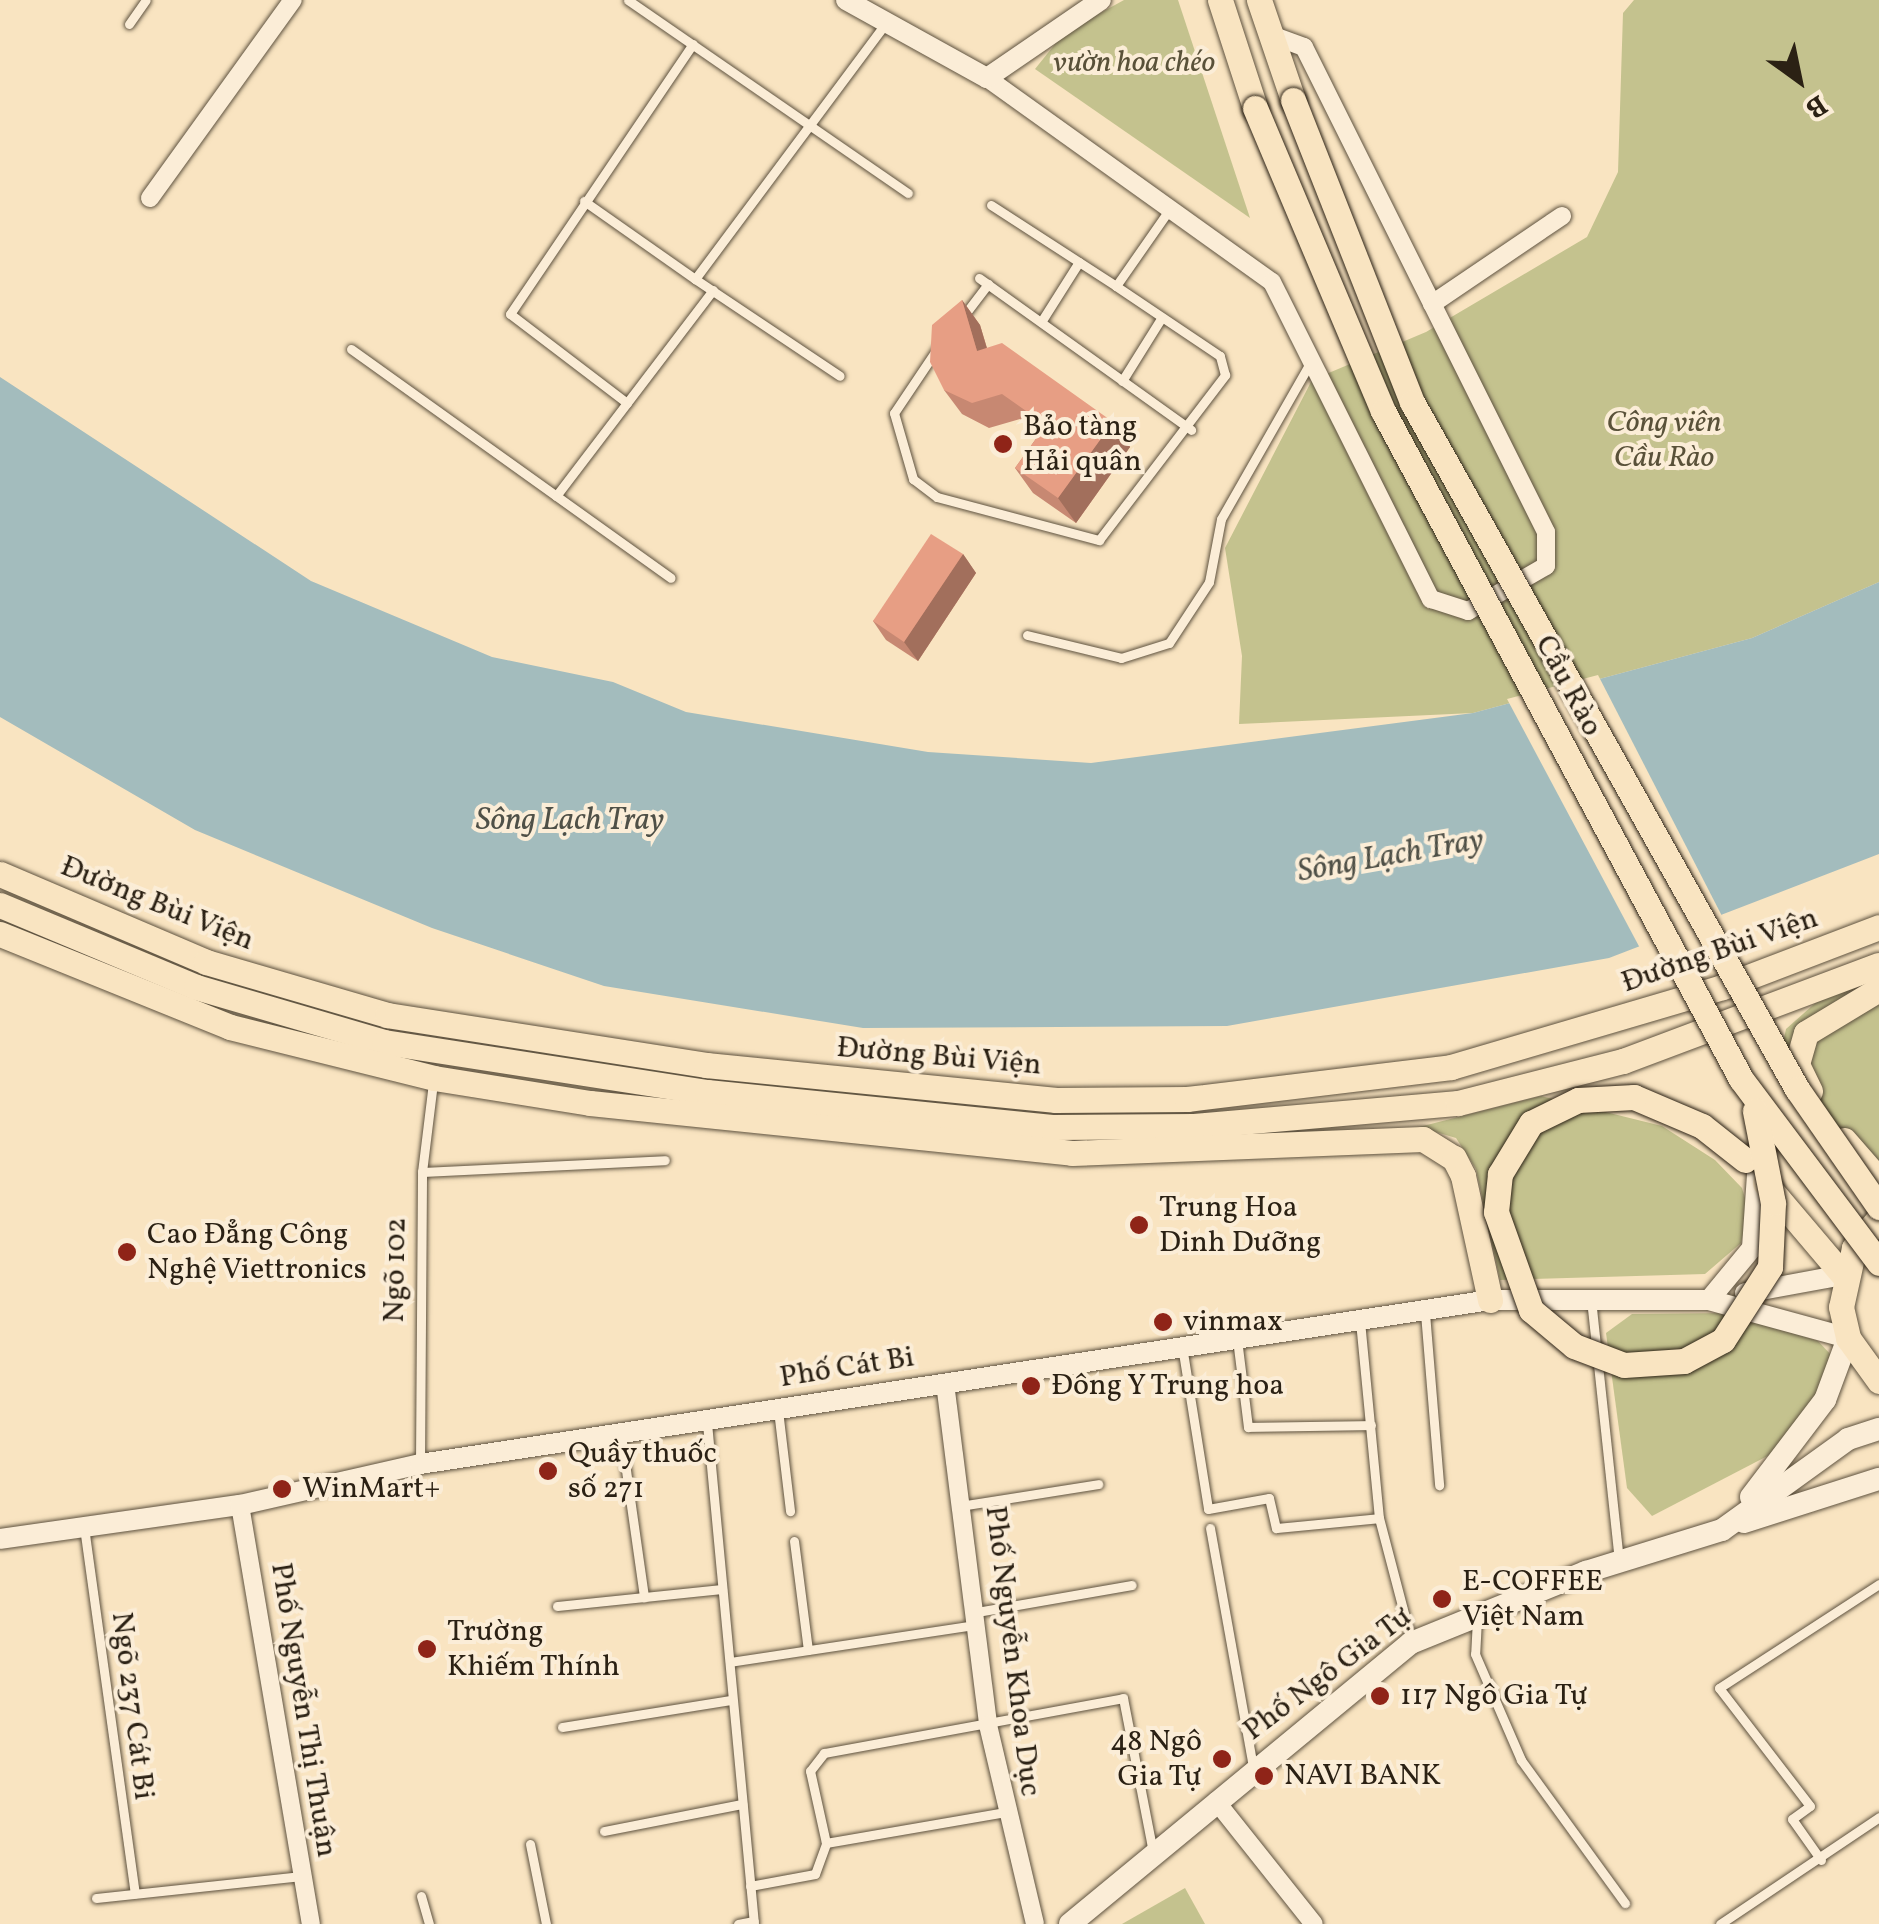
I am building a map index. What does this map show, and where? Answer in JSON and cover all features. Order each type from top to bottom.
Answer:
[{"type":"main road","name":"Cầu Rào","points":[[1220,0],[1255,108],[1383,411],[1751,1096],[1879,1262]]},
{"type":"main road","name":"Cầu Rào","points":[[1259,0],[1292,100],[1412,402],[1797,1090],[1877,1195]]},
{"type":"main road","name":"Đường Bùi Viện","points":[[0,874],[206,962],[387,1015],[724,1067],[1056,1100],[1205,1098],[1451,1067],[1705,993],[1879,927]]},
{"type":"main road","name":"Đường Bùi Viện","points":[[0,905],[196,987],[384,1042],[929,1118],[1194,1126],[1458,1104],[1622,1061],[1879,965]]},
{"type":"main road","points":[[0,934],[230,1027],[434,1078],[964,1148],[1195,1153],[1405,1136],[1440,1146],[1463,1176],[1490,1300]]},
{"type":"main road","points":[[1877,1195],[1810,1092],[1797,1064],[1806,1034],[1879,988]]},
{"type":"main road","points":[[1751,1096],[1773,1242],[1760,1292],[1723,1340],[1684,1361],[1624,1365],[1574,1346],[1530,1310],[1496,1212],[1500,1174],[1530,1122],[1578,1100],[1634,1097],[1702,1126],[1751,1167],[1844,1275]]},
{"type":"main road","points":[[1194,1126],[1195,1153]]},
{"type":"main road","points":[[1722,1530],[1813,1420],[1848,1338],[1844,1275],[1879,1218]]},
{"type":"main road","points":[[1848,1338],[1879,1381]]},
{"type":"main road","name":"Phố Ngô Gia Tự","points":[[1070,1924],[1254,1768],[1411,1643],[1478,1611],[1620,1560],[1722,1530],[1848,1440],[1879,1429]]},
{"type":"main road","points":[[1722,1530],[1879,1479]]},
{"type":"street","points":[[150,198],[293,0]]},
{"type":"street","points":[[846,0],[987,78],[1174,204],[1272,282],[1430,599],[1468,612],[1534,577],[1549,549],[1304,47],[1270,34]]},
{"type":"street","points":[[987,78],[1101,0]]},
{"type":"street","points":[[1432,304],[1562,216]]},
{"type":"street","points":[[1709,1300],[1752,1248],[1751,1167]]},
{"type":"street","name":"Phố Cát Bi","points":[[0,1539],[84,1524],[240,1505],[420,1464],[1490,1300],[1591,1296],[1709,1300],[1844,1275]]},
{"type":"street","name":"Phố Cát Bi","points":[[1709,1300],[1848,1338]]},
{"type":"street","name":"Phố Nguyễn Khoa Dục","points":[[944,1383],[966,1506],[988,1725],[1005,1812],[1035,1924]]},
{"type":"street","name":"Phố Nguyễn Thị Thuận","points":[[240,1505],[311,1924]]},
{"type":"street","points":[[1216,1801],[1314,1924]]},
{"type":"lane","points":[[129,24],[146,0]]},
{"type":"lane","points":[[628,0],[908,193]]},
{"type":"lane","points":[[695,279],[886,23]]},
{"type":"lane","points":[[628,403],[510,314],[693,44]]},
{"type":"lane","points":[[584,202],[840,376]]},
{"type":"lane","points":[[1116,286],[1174,204]]},
{"type":"lane","points":[[944,340],[894,412],[900,458],[937,497],[1099,540],[1219,393],[1225,366],[1162,317],[991,205]]},
{"type":"lane","points":[[1041,322],[1079,262]]},
{"type":"lane","points":[[955,326],[983,281],[1190,430]]},
{"type":"lane","points":[[556,496],[713,290]]},
{"type":"lane","points":[[1122,381],[1162,317]]},
{"type":"lane","points":[[351,349],[671,578]]},
{"type":"lane","points":[[1027,634],[1122,658],[1169,644],[1209,582],[1221,519],[1312,360]]},
{"type":"lane","name":"Ngõ 102","points":[[420,1464],[422,1172],[434,1078]]},
{"type":"lane","points":[[422,1172],[665,1160]]},
{"type":"lane","points":[[1591,1296],[1620,1560]]},
{"type":"lane","points":[[1426,1312],[1439,1485]]},
{"type":"lane","points":[[1360,1321],[1379,1518],[1411,1643]]},
{"type":"lane","points":[[1237,1339],[1248,1427],[1371,1425]]},
{"type":"lane","points":[[1182,1346],[1208,1510],[1269,1498],[1276,1528],[1379,1518]]},
{"type":"lane","points":[[778,1410],[790,1510]]},
{"type":"lane","points":[[707,1422],[754,1923],[738,1924]]},
{"type":"lane","points":[[621,1435],[644,1597]]},
{"type":"lane","points":[[966,1506],[1098,1484]]},
{"type":"lane","name":"Ngõ 237 Cát Bi","points":[[84,1524],[135,1893]]},
{"type":"lane","points":[[1210,1528],[1254,1768]]},
{"type":"lane","points":[[794,1541],[808,1650]]},
{"type":"lane","points":[[1821,1860],[1792,1818],[1810,1806],[1719,1688],[1879,1584]]},
{"type":"lane","points":[[730,1662],[977,1618],[1132,1585]]},
{"type":"lane","points":[[557,1606],[722,1589]]},
{"type":"lane","points":[[1478,1611],[1475,1654],[1521,1760],[1625,1903]]},
{"type":"lane","points":[[750,1886],[815,1874],[826,1843],[810,1782],[815,1760],[1123,1698],[1154,1856]]},
{"type":"lane","points":[[562,1727],[731,1700]]},
{"type":"lane","points":[[604,1831],[742,1804]]},
{"type":"lane","points":[[826,1843],[1005,1812]]},
{"type":"lane","points":[[1720,1924],[1821,1860],[1879,1817]]},
{"type":"lane","points":[[530,1844],[546,1924]]},
{"type":"lane","points":[[96,1898],[302,1876]]},
{"type":"lane","points":[[421,1896],[429,1924]]},
{"type":"green space","name":"vườn hoa chéo","points":[[1124,0],[1178,0],[1250,218],[1035,69],[1064,33]]},
{"type":"green space","name":"Công viên Cầu Rào","points":[[1634,0],[1879,0],[1879,582],[1752,638],[1473,713],[1239,724],[1242,656],[1225,548],[1312,380],[1426,332],[1587,237],[1618,172],[1623,13]]},
{"type":"green space","points":[[1879,974],[1879,1162],[1853,1159],[1781,1052],[1786,1029],[1821,998]]},
{"type":"green space","points":[[1541,1096],[1662,1126],[1715,1160],[1742,1188],[1749,1211],[1741,1243],[1705,1274],[1500,1280],[1476,1169],[1456,1138],[1419,1127]]},
{"type":"green space","points":[[1729,1313],[1818,1341],[1833,1357],[1826,1386],[1785,1447],[1652,1516],[1627,1488],[1606,1333],[1632,1314]]},
{"type":"green space","points":[[1185,1888],[1205,1924],[1122,1924]]},
{"type":"water","name":"Sông Lạch Tray","points":[[0,377],[311,581],[492,657],[613,682],[686,712],[928,752],[1091,763],[1473,713],[1752,638],[1879,582],[1879,854],[1609,958],[1227,1026],[863,1028],[604,986],[432,928],[195,830],[0,717]]},
{"type":"pier","points":[[1598,675],[1723,918],[1641,950],[1507,699]]},
{"type":"building","points":[[962,300],[977,351],[1002,343],[1113,422],[1058,498],[1015,468],[1046,425],[1002,394],[972,403],[944,390],[930,362],[932,325]]},
{"type":"building","points":[[931,534],[963,554],[904,642],[873,621]]},
{"type":"place","name":"Bảo tàng Hải quân","points":[[1003,444]]},
{"type":"place","name":"Trung Hoa Dinh Dưỡng","points":[[1139,1225]]},
{"type":"place","name":"Cao Đẳng Công Nghệ Viettronics","points":[[127,1252]]},
{"type":"place","name":"vinmax","points":[[1163,1322]]},
{"type":"place","name":"Đông Y Trung hoa","points":[[1031,1386]]},
{"type":"place","name":"Quầy thuốc số 271","points":[[548,1471]]},
{"type":"place","name":"WinMart+","points":[[282,1489]]},
{"type":"place","name":"E-COFFEE Việt Nam","points":[[1442,1599]]},
{"type":"place","name":"Trường Khiếm Thính","points":[[427,1649]]},
{"type":"place","name":"117 Ngô Gia Tự","points":[[1380,1696]]},
{"type":"place","name":"48 Ngô Gia Tự","points":[[1222,1759]]},
{"type":"place","name":"NAVI BANK","points":[[1264,1776]]}]
